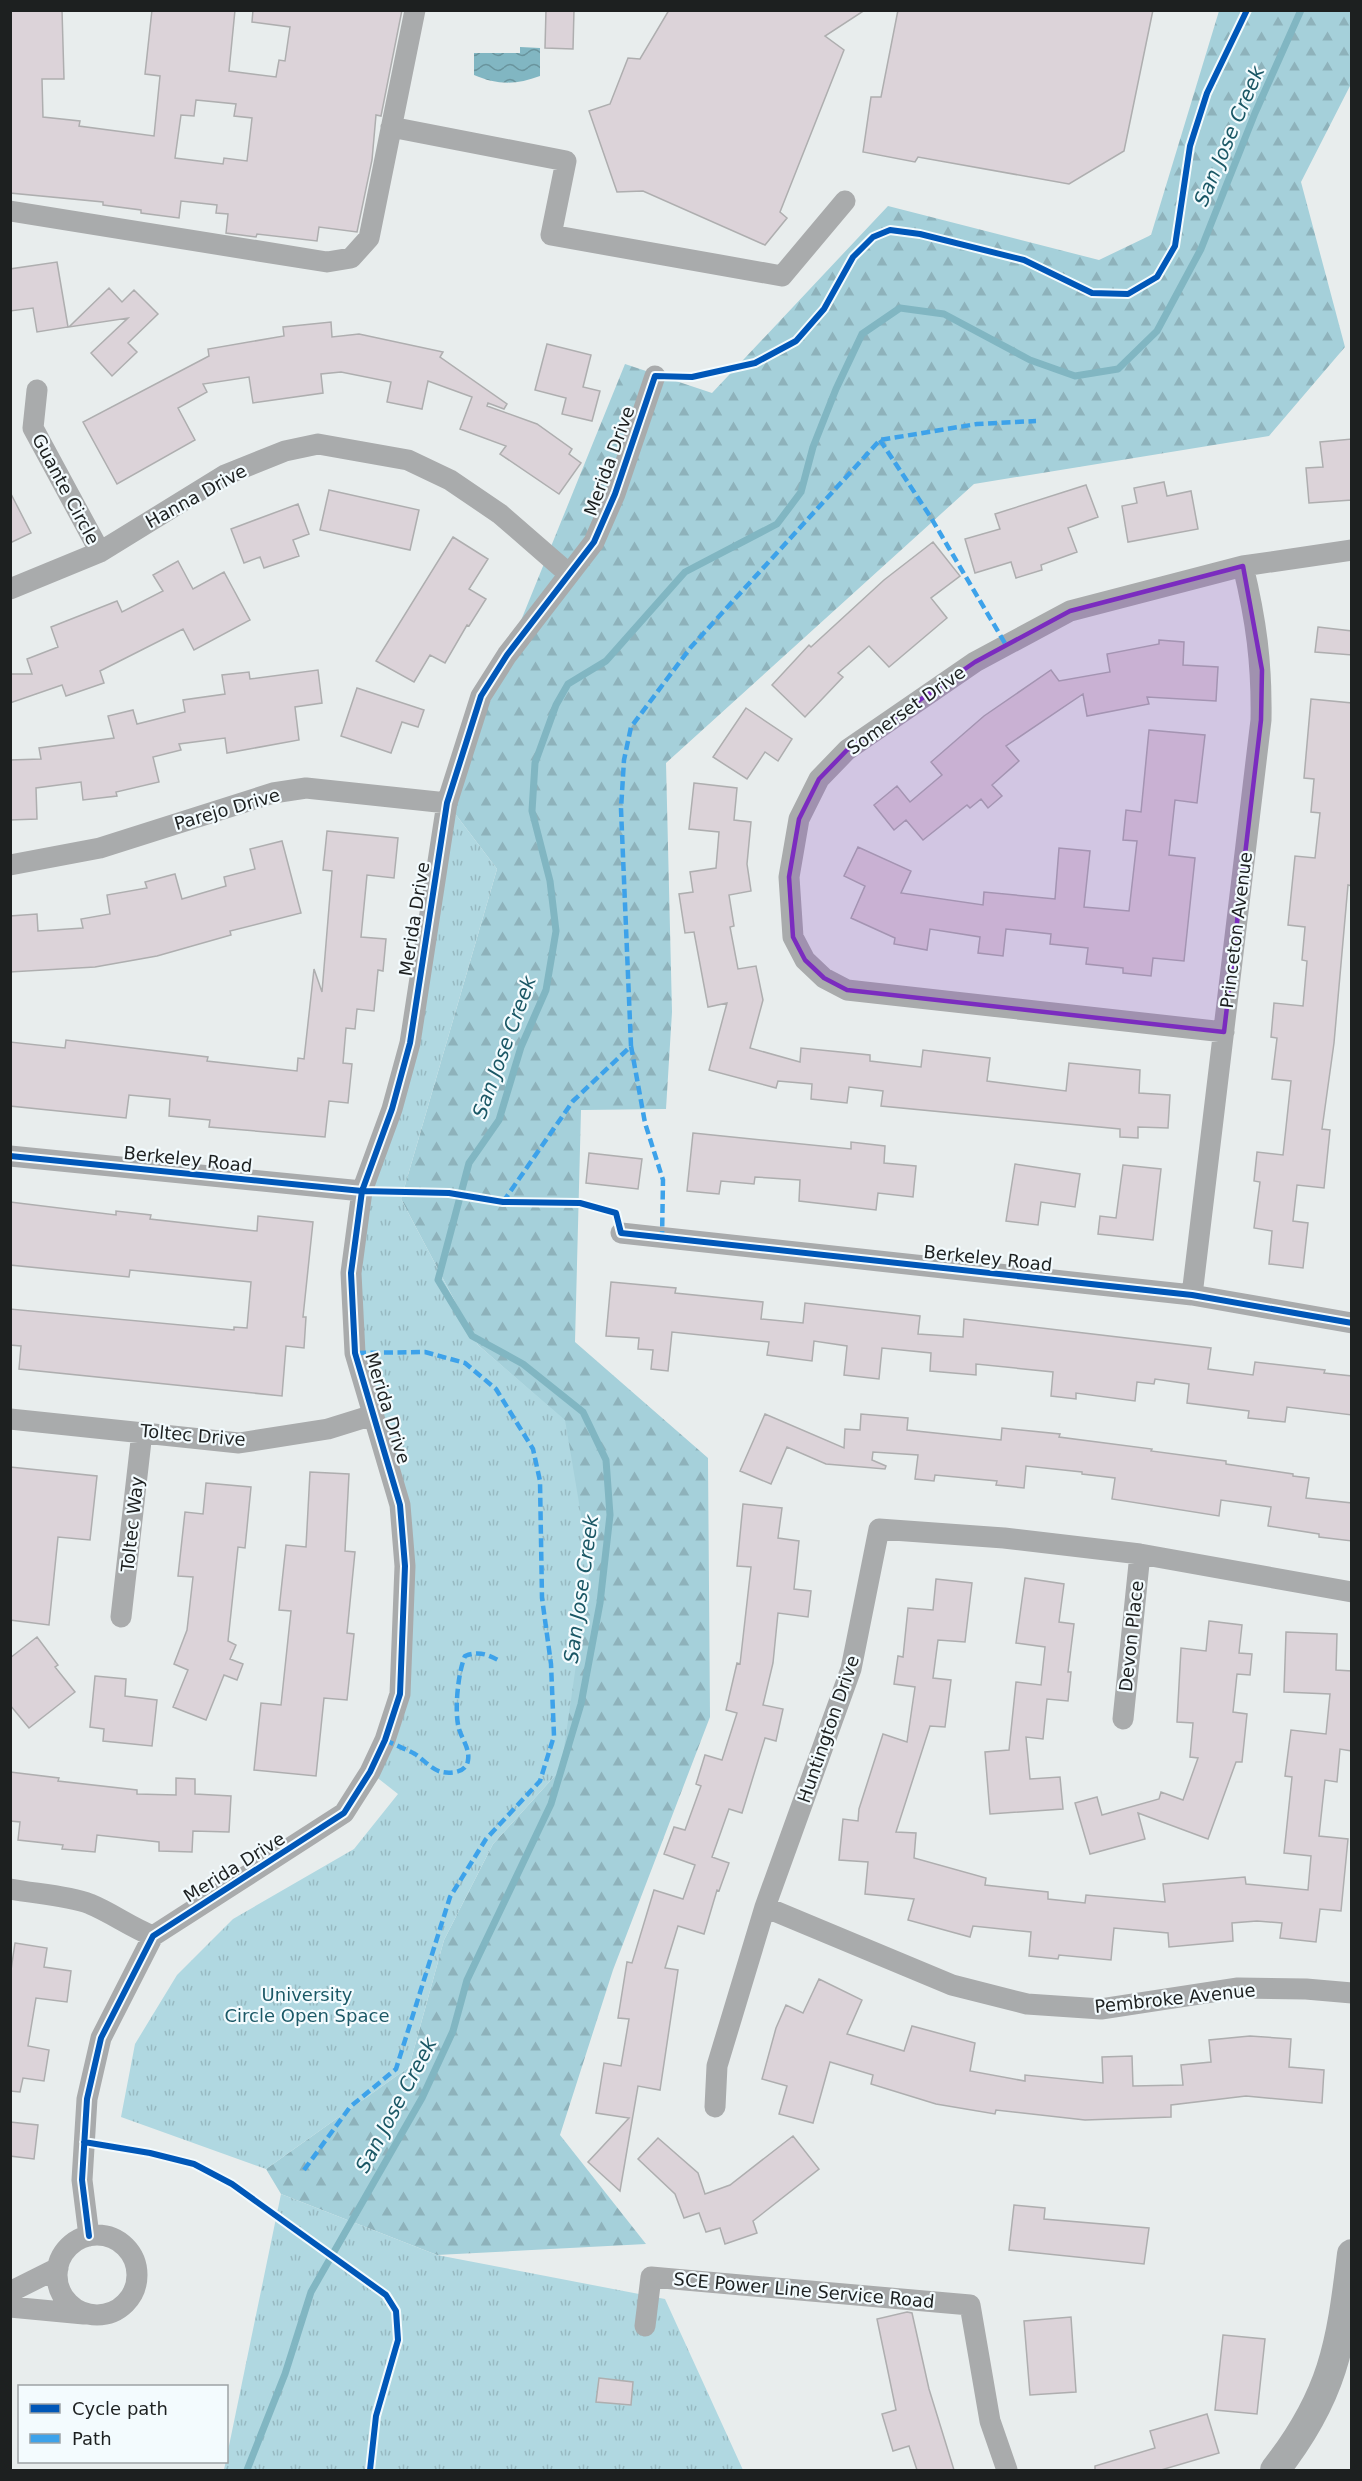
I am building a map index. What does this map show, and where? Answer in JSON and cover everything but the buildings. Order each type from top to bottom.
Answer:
[{"type":"street","points":[[10,212],[327,262],[351,258],[369,238],[415,10]]},
{"type":"street","points":[[392,127],[566,161],[551,235],[782,276],[845,201]]},
{"type":"street","name":"Merida Drive","points":[[153,1936],[344,1813],[370,1772],[386,1740],[400,1694],[405,1566],[400,1505],[387,1454],[355,1353],[351,1273],[362,1191],[392,1109],[410,1043],[447,802],[481,696],[507,655],[594,542],[615,494],[655,376]]},
{"type":"street","name":"Guante Circle","points":[[37,390],[33,428],[100,552]]},
{"type":"street","name":"Hanna Drive","points":[[10,589],[100,552],[225,475],[285,451],[318,444],[408,460],[450,480],[500,514],[569,574]]},
{"type":"street","name":"Somerset Drive","points":[[1224,1032],[847,990],[824,978],[805,960],[793,937],[789,877],[799,819],[819,779],[847,750],[975,662],[1070,611],[1243,566],[1352,550]]},
{"type":"street","name":"Princeton Avenue","points":[[1192,1295],[1261,720],[1262,670],[1254,612],[1243,566]]},
{"type":"street","name":"Parejo Drive","points":[[10,865],[100,848],[234,804],[284,791],[306,788],[447,802]]},
{"type":"street","name":"Berkeley Road","points":[[10,1156],[362,1191]]},
{"type":"street","name":"Berkeley Road","points":[[621,1233],[1192,1295],[1352,1323]]},
{"type":"street","name":"Toltec Drive","points":[[10,1419],[142,1431],[239,1443],[328,1429],[373,1415]]},
{"type":"street","name":"Toltec Way","points":[[122,1617],[142,1431]]},
{"type":"street","name":"Huntington Drive","points":[[715,2107],[717,2066],[765,1906],[851,1669],[879,1529],[1004,1538],[1140,1554],[1352,1592]]},
{"type":"street","name":"Devon Place","points":[[1123,1719],[1140,1554]]},
{"type":"street","points":[[10,1889],[88,1903],[153,1936],[101,2038],[87,2099],[82,2180],[88,2236]]},
{"type":"street","name":"Pembroke Avenue","points":[[765,1906],[952,1985],[1027,2004],[1101,2009],[1238,1988],[1306,1989],[1352,1993]]},
{"type":"street","points":[[10,2307],[88,2314],[106,2314],[122,2307],[130,2297],[137,2279],[134,2259],[122,2244],[100,2235],[88,2236],[68,2248],[58,2268],[61,2292],[77,2310],[88,2314]]},
{"type":"street","points":[[1275,2470],[1299,2440],[1322,2398],[1336,2359],[1348,2316],[1352,2254]]},
{"type":"street","points":[[10,2292],[58,2268]]},
{"type":"street","name":"SCE Power Line Service Road","points":[[645,2326],[651,2277],[970,2305],[990,2421],[1007,2470]]},
{"type":"highlighted area","points":[[1243,566],[1262,670],[1261,720],[1224,1032],[847,990],[824,978],[805,960],[793,937],[789,877],[799,819],[819,779],[847,750],[975,662],[1070,611]]},
{"type":"green space","points":[[1219,11],[1351,11],[1351,84],[1301,182],[1345,347],[1269,436],[974,484],[666,763],[672,1012],[666,1109],[581,1110],[575,1342],[708,1458],[710,1717],[613,1970],[560,2135],[646,2244],[437,2255],[281,2194],[266,2169],[409,2067],[444,1940],[493,1844],[561,1769],[565,1421],[478,1345],[401,1199],[497,869],[447,803],[625,364],[712,393],[888,206],[1099,260],[1151,235]]},
{"type":"green space","name":"University Circle Open Space","points":[[447,803],[497,869],[401,1199],[478,1345],[565,1420],[590,1568],[561,1769],[493,1844],[444,1940],[409,2067],[266,2169],[121,2117],[135,2044],[177,1975],[233,1919],[354,1849],[398,1794],[370,1772],[385,1740],[405,1566],[373,1415],[351,1273],[392,1109]]},
{"type":"green space","points":[[281,2194],[437,2255],[665,2299],[743,2470],[224,2470],[225,2463],[228,2463],[228,2451]]},
{"type":"water","points":[[520,47],[540,48],[540,76],[507,83],[491,81],[474,75],[474,53],[520,53]]},
{"type":"waterway","name":"San Jose Creek","points":[[247,2470],[285,2374],[311,2292],[422,2098],[453,2031],[467,1980],[551,1804],[581,1704],[600,1603],[610,1515],[606,1460],[583,1412],[523,1364],[472,1336],[438,1280],[469,1163],[499,1120],[521,1047],[546,990],[556,931],[550,881],[532,811],[535,763],[556,705],[568,684],[606,661],[685,572],[777,524],[801,492],[813,447],[836,389],[862,334],[900,308],[944,314],[1030,360],[1075,376],[1118,369],[1157,331],[1201,249],[1255,113],[1301,10]]},
{"type":"marked path","points":[[503,1202],[573,1101],[631,1046],[621,809],[624,760],[631,727],[691,647],[880,440],[977,424],[1036,421]]},
{"type":"marked path","points":[[880,440],[930,516],[1006,645]]},
{"type":"marked path","points":[[631,1046],[645,1123],[663,1180],[662,1239]]},
{"type":"marked path","points":[[304,2170],[350,2107],[396,2069],[450,1897],[486,1839],[540,1781],[554,1736],[551,1664],[542,1598],[540,1481],[533,1449],[496,1389],[465,1363],[425,1352],[355,1353]]},
{"type":"marked path","points":[[385,1740],[415,1754],[438,1771],[450,1773],[462,1770],[467,1764],[468,1756],[459,1729],[457,1713],[460,1672],[465,1656],[478,1653],[498,1660]]},
{"type":"cycle path","points":[[89,2236],[82,2180],[87,2099],[101,2038],[153,1936],[344,1813],[370,1772],[385,1740],[400,1694],[405,1566],[400,1505],[355,1353],[351,1273],[362,1191],[392,1109],[410,1043],[447,803],[481,696],[507,655],[594,542],[615,494],[655,376],[692,377],[755,363],[796,341],[824,309],[853,257],[873,237],[890,230],[920,234],[1024,260],[1092,293],[1128,294],[1157,277],[1175,246],[1190,146],[1207,93],[1247,10]]},
{"type":"cycle path","points":[[10,1156],[362,1191],[449,1193],[503,1202],[580,1203],[616,1213],[621,1233],[1192,1295],[1352,1323]]},
{"type":"cycle path","points":[[84,2142],[150,2153],[194,2164],[232,2184],[386,2295],[396,2311],[398,2340],[376,2416],[370,2470]]}]
